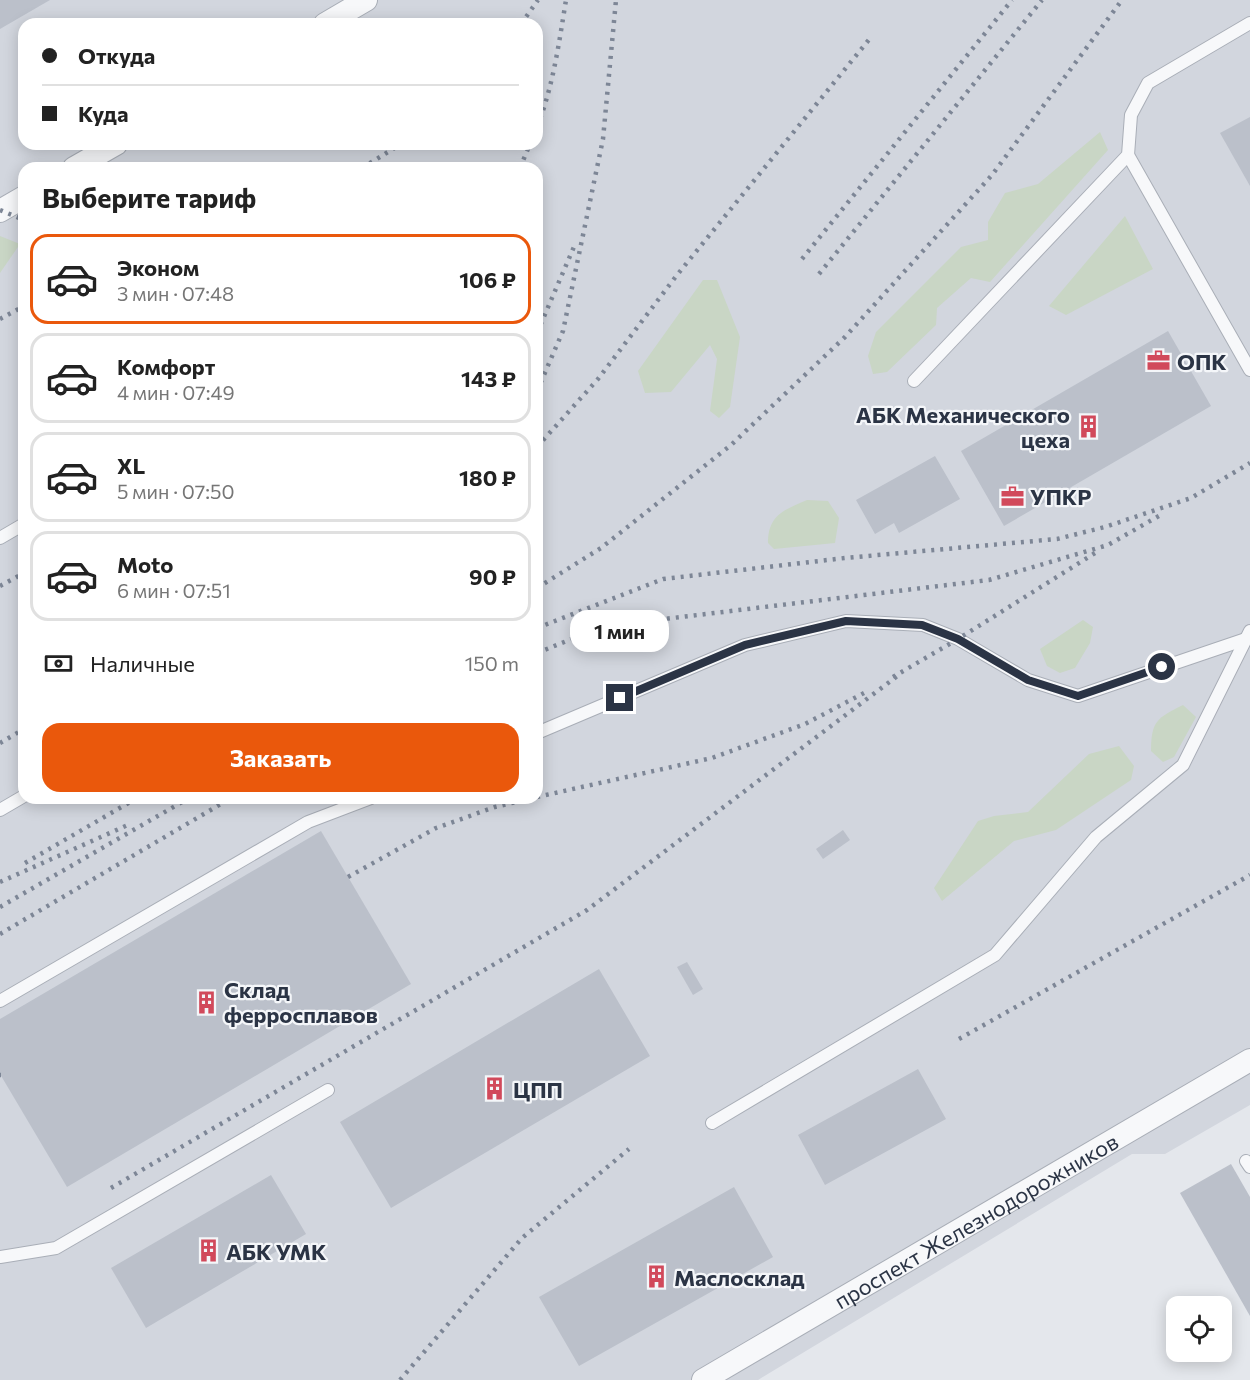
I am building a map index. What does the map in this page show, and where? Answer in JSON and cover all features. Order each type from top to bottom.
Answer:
[{"type":"street","points":[[335,18],[366,0]]},
{"type":"street","points":[[84,162],[106,150]]},
{"type":"street","points":[[0,211],[18,200]]},
{"type":"street","name":"проспект Железнодорожников","points":[[703,1380],[1250,1060]]},
{"type":"lane","points":[[1250,23],[1148,83],[1131,115],[1128,155],[1250,370]]},
{"type":"lane","points":[[914,381],[1128,155]]},
{"type":"lane","points":[[0,538],[18,528]]},
{"type":"lane","points":[[543,731],[745,645],[846,621],[922,625],[958,639],[1028,680],[1078,696],[1248,635]]},
{"type":"lane","points":[[712,1124],[995,955],[1096,837],[1184,765],[1248,635]]},
{"type":"lane","points":[[0,810],[18,800]]},
{"type":"lane","points":[[0,1001],[308,822],[356,804]]},
{"type":"lane","points":[[0,1257],[56,1248],[328,1090]]},
{"type":"shaded area","points":[[0,0],[1250,0],[1250,1105],[1165,1154],[1132,1154],[758,1380],[0,1380]]},
{"type":"green space","points":[[1100,132],[1108,150],[990,282],[971,278],[937,308],[936,325],[887,372],[873,374],[868,356],[876,332],[961,247],[988,240],[988,222],[1005,193],[1038,184]]},
{"type":"green space","points":[[1125,216],[1153,269],[1066,315],[1049,306]]},
{"type":"green space","points":[[0,236],[18,243],[18,247],[0,273]]},
{"type":"green space","points":[[703,280],[717,280],[740,337],[730,407],[719,418],[710,411],[717,359],[710,345],[671,392],[645,393],[638,371]]},
{"type":"green space","points":[[807,500],[828,501],[839,518],[835,543],[774,549],[768,543],[774,520],[785,511]]},
{"type":"green space","points":[[1083,620],[1093,627],[1090,643],[1075,668],[1060,673],[1047,666],[1040,649]]},
{"type":"green space","points":[[1183,705],[1196,717],[1174,757],[1163,762],[1151,751],[1154,727],[1161,717]]},
{"type":"green space","points":[[1119,746],[1134,766],[1131,780],[1056,830],[1014,841],[942,901],[934,888],[978,821],[994,816],[1028,812],[1089,754]]},
{"type":"building","points":[[0,0],[50,0],[18,18],[0,29]]},
{"type":"building","points":[[1250,117],[1250,186],[1220,133]]},
{"type":"building","name":"АБК Механического цеха","points":[[1168,331],[1211,406],[1004,526],[961,451]]},
{"type":"building","points":[[935,456],[960,499],[899,533],[894,523],[875,534],[856,500]]},
{"type":"building","points":[[843,830],[850,840],[823,859],[816,849]]},
{"type":"building","name":"Склад ферросплавов","points":[[321,831],[411,984],[67,1187],[0,1074],[0,1019]]},
{"type":"building","points":[[687,962],[703,989],[693,995],[677,967]]},
{"type":"building","name":"ЦПП","points":[[599,969],[650,1056],[391,1208],[340,1122]]},
{"type":"building","points":[[918,1069],[946,1119],[825,1185],[798,1135]]},
{"type":"building","points":[[1231,1164],[1250,1197],[1250,1316],[1180,1193]]},
{"type":"building","name":"АБК УМК","points":[[271,1175],[306,1234],[146,1328],[111,1268]]},
{"type":"building","name":"Маслосклад","points":[[734,1187],[773,1257],[579,1366],[539,1297]]},
{"type":"railway","points":[[525,18],[538,0]]},
{"type":"railway","points":[[543,112],[558,49],[566,0]]},
{"type":"railway","points":[[543,377],[563,331],[603,139],[616,0]]},
{"type":"railway","points":[[802,259],[1012,0]]},
{"type":"railway","points":[[819,274],[1042,0]]},
{"type":"railway","points":[[543,584],[601,548],[731,445],[845,337],[992,175],[1122,0]]},
{"type":"railway","points":[[543,440],[598,379],[677,275],[872,36]]},
{"type":"railway","points":[[372,162],[391,150]]},
{"type":"railway","points":[[522,162],[528,150]]},
{"type":"railway","points":[[0,210],[18,218]]},
{"type":"railway","points":[[543,319],[576,242]]},
{"type":"railway","points":[[0,319],[18,309]]},
{"type":"railway","points":[[543,626],[663,579],[845,558],[1057,539],[1105,527],[1191,498],[1250,463]]},
{"type":"railway","points":[[543,651],[574,638],[631,623],[989,580],[1108,545],[1164,513]]},
{"type":"railway","points":[[893,677],[1095,553]]},
{"type":"railway","points":[[0,586],[18,576]]},
{"type":"railway","points":[[111,1188],[587,910],[900,674]]},
{"type":"railway","points":[[543,796],[712,758],[805,724],[864,693]]},
{"type":"railway","points":[[0,743],[18,732]]},
{"type":"railway","points":[[25,863],[127,804]]},
{"type":"railway","points":[[0,907],[179,804]]},
{"type":"railway","points":[[0,934],[221,804]]},
{"type":"railway","points":[[348,877],[436,828],[508,804]]},
{"type":"railway","points":[[0,882],[130,824]]},
{"type":"railway","points":[[959,1039],[1250,875]]},
{"type":"railway","points":[[400,1380],[522,1238],[629,1149]]},
{"type":"place","name":"ОПК","points":[[1159,361]]},
{"type":"place","name":"АБК Механического цеха","points":[[1088,427]]},
{"type":"place","name":"УПКР","points":[[1012,496]]},
{"type":"place","name":"Склад ферросплавов","points":[[206,1002]]},
{"type":"place","name":"ЦПП","points":[[495,1089]]},
{"type":"place","name":"АБК УМК","points":[[208,1251]]},
{"type":"place","name":"Маслосклад","points":[[656,1277]]},
{"type":"route","points":[[620,698],[745,645],[846,621],[922,625],[958,639],[1028,680],[1078,696],[1162,667]]}]
